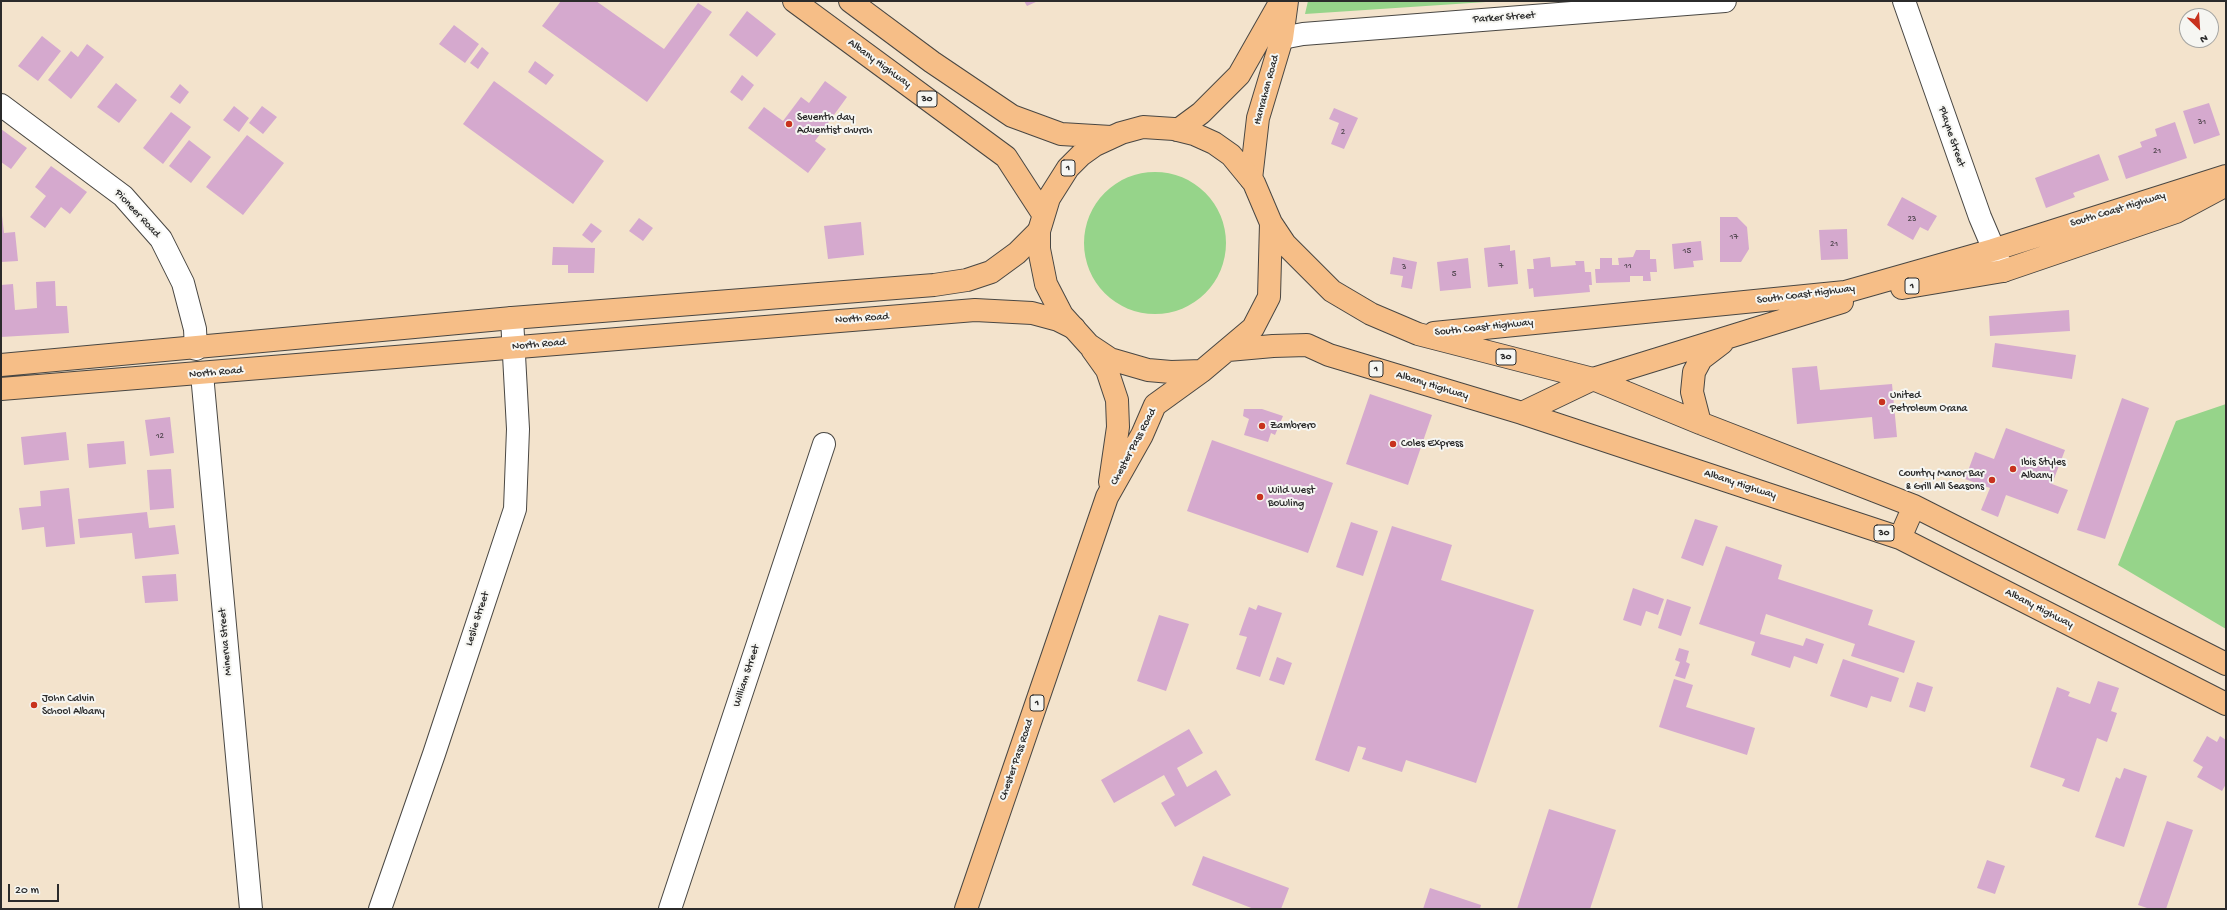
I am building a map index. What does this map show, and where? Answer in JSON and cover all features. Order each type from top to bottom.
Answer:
[{"type":"main road","name":"Albany Highway","points":[[794,1],[1006,157],[1041,223]]},
{"type":"main road","points":[[850,1],[932,62],[1012,116],[1061,134],[1111,137]]},
{"type":"main road","name":"Hanrahan Road","points":[[1178,130],[1201,113],[1239,75],[1281,1]]},
{"type":"main road","name":"Hanrahan Road","points":[[1251,179],[1258,118],[1282,38],[1287,1]]},
{"type":"main road","name":"1","points":[[1271,223],[1270,297],[1253,328],[1202,371],[1171,372],[1148,370],[1110,359],[1088,345],[1062,315],[1046,284],[1039,249],[1041,223],[1049,198],[1068,168],[1095,145],[1111,137],[1143,127],[1178,130],[1194,134],[1214,143],[1231,155],[1251,179],[1263,200],[1271,223],[1285,244],[1332,291],[1371,314],[1418,334]]},
{"type":"main road","name":"South Coast Highway","points":[[1418,334],[1846,292],[1993,250],[2226,176]]},
{"type":"main road","name":"South Coast Highway","points":[[1522,413],[1593,379],[1737,333],[1874,293],[2003,272],[2176,212],[2226,185]]},
{"type":"main road","points":[[1,365],[512,318],[934,285],[967,280],[991,272],[1017,253],[1041,223]]},
{"type":"main road","name":"North Road","points":[[1,389],[202,374],[513,347],[975,310],[1032,313],[1058,320],[1074,328]]},
{"type":"main road","points":[[1700,423],[1692,392],[1694,372],[1701,359],[1710,350],[1737,333]]},
{"type":"main road","name":"30","points":[[1418,334],[1593,379],[1700,423],[1914,506],[2226,664]]},
{"type":"main road","name":"Chester Pass Road","points":[[966,909],[1107,497],[1118,427],[1117,400],[1106,370],[1088,345]]},
{"type":"main road","name":"Albany Highway","points":[[1228,350],[1307,345],[1329,355],[1522,413],[1900,538],[2226,704]]},
{"type":"main road","name":"Chester Pass Road","points":[[1107,497],[1142,435],[1155,405],[1202,371]]},
{"type":"main road","points":[[1900,538],[1914,506]]},
{"type":"street","name":"Parker Street","points":[[1282,38],[1303,34],[1725,1]]},
{"type":"street","name":"Playne Street","points":[[1904,1],[1993,250],[2003,272]]},
{"type":"street","name":"Pioneer Road","points":[[1,105],[123,196],[161,240],[183,282],[195,329],[196,348]]},
{"type":"street","name":"Leslie Street","points":[[380,909],[434,754],[514,509],[518,429],[512,318]]},
{"type":"street","name":"Minerva Street","points":[[202,374],[251,909]]},
{"type":"street","name":"William Street","points":[[670,909],[824,444]]},
{"type":"green space","points":[[1308,1],[1501,1],[1305,14]]},
{"type":"green space","points":[[1155,172],[1176,175],[1200,188],[1210,198],[1223,222],[1226,243],[1223,264],[1210,288],[1200,298],[1176,311],[1155,314],[1134,311],[1110,298],[1100,288],[1087,264],[1084,243],[1087,222],[1100,198],[1110,188],[1134,175]]},
{"type":"green space","points":[[2226,404],[2226,629],[2118,565],[2176,421]]},
{"type":"building","points":[[561,1],[596,1],[664,49],[698,3],[712,12],[647,102],[542,26]]},
{"type":"building","points":[[1024,1],[1038,1],[1027,6]]},
{"type":"building","points":[[747,11],[776,34],[757,57],[729,35]]},
{"type":"building","points":[[454,25],[479,44],[465,63],[439,44]]},
{"type":"building","points":[[42,36],[61,51],[38,81],[18,66]]},
{"type":"building","points":[[87,44],[104,57],[71,99],[48,80],[71,51],[78,57]]},
{"type":"building","points":[[482,47],[489,53],[478,69],[470,63]]},
{"type":"building","points":[[535,61],[554,75],[546,85],[528,72]]},
{"type":"building","points":[[742,75],[754,85],[742,101],[730,92]]},
{"type":"building","points":[[494,81],[604,161],[573,204],[463,124]]},
{"type":"building","name":"Seventh day Adventist church","points":[[825,81],[847,97],[815,141],[826,149],[808,173],[748,128],[764,107],[783,121],[801,97],[809,103]]},
{"type":"building","points":[[116,83],[137,100],[119,123],[97,107]]},
{"type":"building","points":[[180,84],[189,92],[180,104],[170,97]]},
{"type":"building","points":[[2209,103],[2220,135],[2194,144],[2183,111]]},
{"type":"building","points":[[234,106],[249,118],[239,132],[223,120]]},
{"type":"building","points":[[262,106],[277,117],[263,134],[249,123]]},
{"type":"building","points":[[1334,108],[1358,118],[1344,149],[1331,144],[1339,123],[1329,119]]},
{"type":"building","points":[[171,112],[191,127],[163,164],[143,148]]},
{"type":"building","points":[[2175,122],[2187,158],[2126,179],[2118,156],[2142,147],[2140,142],[2157,136],[2155,129]]},
{"type":"building","points":[[1,129],[27,148],[11,169],[1,162]]},
{"type":"building","points":[[247,135],[284,163],[243,215],[206,187]]},
{"type":"building","points":[[189,140],[211,157],[191,183],[169,166]]},
{"type":"building","points":[[2099,154],[2109,180],[2073,193],[2075,197],[2046,208],[2035,178]]},
{"type":"building","points":[[51,166],[87,192],[70,214],[61,207],[45,228],[30,217],[46,196],[35,187]]},
{"type":"building","points":[[1902,197],[1937,216],[1928,231],[1920,227],[1913,240],[1887,225]]},
{"type":"building","points":[[1,207],[4,233],[15,232],[18,261],[1,262]]},
{"type":"building","points":[[1720,217],[1737,217],[1747,227],[1749,249],[1741,262],[1720,262]]},
{"type":"building","points":[[639,218],[653,228],[643,241],[629,231]]},
{"type":"building","points":[[861,222],[864,255],[828,259],[824,226]]},
{"type":"building","points":[[591,223],[602,231],[592,243],[582,235]]},
{"type":"building","points":[[1847,229],[1848,259],[1821,260],[1819,230]]},
{"type":"building","points":[[1701,241],[1703,260],[1693,261],[1694,267],[1674,269],[1672,244]]},
{"type":"building","points":[[1510,245],[1510,251],[1515,250],[1518,284],[1488,287],[1484,248]]},
{"type":"building","points":[[553,247],[595,248],[594,273],[568,273],[568,265],[552,265]]},
{"type":"building","points":[[1636,250],[1650,250],[1650,259],[1656,259],[1657,272],[1650,272],[1651,281],[1643,281],[1643,276],[1630,276],[1630,282],[1596,283],[1595,269],[1600,269],[1600,258],[1612,258],[1612,265],[1619,265],[1618,258],[1633,257]]},
{"type":"building","points":[[1393,257],[1417,262],[1412,289],[1401,287],[1403,276],[1390,274]]},
{"type":"building","points":[[1550,257],[1551,267],[1576,265],[1575,261],[1584,261],[1585,272],[1591,272],[1592,285],[1589,285],[1590,292],[1534,297],[1533,288],[1529,289],[1527,269],[1534,269],[1533,259]]},
{"type":"building","points":[[1468,258],[1471,288],[1440,291],[1437,262]]},
{"type":"building","points":[[55,281],[56,306],[67,306],[69,333],[1,337],[1,285],[13,284],[15,310],[37,308],[36,282]]},
{"type":"building","points":[[2069,310],[2070,331],[1990,336],[1989,316]]},
{"type":"building","points":[[1995,343],[2076,355],[2072,379],[1992,367]]},
{"type":"building","points":[[1817,366],[1820,390],[1892,384],[1897,437],[1874,439],[1872,417],[1797,424],[1792,368]]},
{"type":"building","points":[[1370,394],[1432,415],[1408,485],[1346,464]]},
{"type":"building","points":[[2122,398],[2149,408],[2105,539],[2077,530]]},
{"type":"building","name":"Zambrero","points":[[1244,409],[1262,409],[1283,416],[1275,435],[1271,433],[1268,442],[1244,435],[1249,419],[1243,416]]},
{"type":"building","points":[[170,417],[174,453],[150,456],[145,420]]},
{"type":"building","name":"Ibis Styles Albany","points":[[2006,428],[2065,450],[2052,484],[2068,490],[2058,514],[2006,495],[1998,517],[1981,510],[1990,488],[1965,479],[1975,452],[1994,459]]},
{"type":"building","points":[[66,432],[69,460],[24,465],[21,437]]},
{"type":"building","name":"Wild West Bowling","points":[[1212,440],[1333,483],[1308,553],[1187,511]]},
{"type":"building","points":[[124,441],[126,464],[89,468],[87,444]]},
{"type":"building","points":[[171,469],[174,508],[150,510],[147,470]]},
{"type":"building","points":[[69,488],[75,544],[46,547],[44,527],[22,530],[19,508],[41,506],[40,491]]},
{"type":"building","points":[[147,512],[149,528],[175,525],[179,554],[135,559],[132,533],[80,538],[78,519]]},
{"type":"building","points":[[1695,519],[1718,526],[1703,566],[1681,558]]},
{"type":"building","points":[[1351,522],[1378,531],[1363,576],[1336,567]]},
{"type":"building","points":[[1392,526],[1452,545],[1441,580],[1534,610],[1476,783],[1406,760],[1402,772],[1362,759],[1366,748],[1358,746],[1349,772],[1315,760]]},
{"type":"building","points":[[1726,546],[1782,565],[1778,579],[1873,610],[1868,625],[1915,641],[1904,673],[1851,656],[1855,644],[1766,614],[1760,634],[1803,646],[1806,638],[1824,644],[1817,664],[1794,656],[1790,668],[1751,655],[1755,642],[1699,624]]},
{"type":"building","points":[[176,574],[178,601],[145,603],[142,576]]},
{"type":"building","points":[[1633,588],[1664,599],[1658,615],[1646,611],[1641,626],[1623,620]]},
{"type":"building","points":[[1667,599],[1691,607],[1681,636],[1658,628]]},
{"type":"building","points":[[1258,605],[1282,613],[1260,677],[1236,669],[1247,637],[1239,635],[1249,607],[1256,610]]},
{"type":"building","points":[[1159,615],[1189,624],[1166,691],[1137,681]]},
{"type":"building","points":[[1679,648],[1689,651],[1686,662],[1690,664],[1685,679],[1675,676],[1680,662],[1675,660]]},
{"type":"building","points":[[1277,657],[1292,663],[1284,685],[1269,680]]},
{"type":"building","points":[[1843,659],[1899,678],[1891,702],[1871,696],[1867,708],[1830,696]]},
{"type":"building","points":[[1674,679],[1693,685],[1686,707],[1755,728],[1747,755],[1659,727]]},
{"type":"building","points":[[2098,681],[2119,688],[2111,711],[2117,713],[2107,742],[2097,738],[2079,792],[2062,786],[2065,779],[2030,767],[2057,687],[2070,692],[2068,696],[2090,704]]},
{"type":"building","points":[[1917,682],[1933,687],[1925,712],[1909,707]]},
{"type":"building","points":[[1189,729],[1203,753],[1177,768],[1187,787],[1216,770],[1231,795],[1175,827],[1161,803],[1175,795],[1164,775],[1114,803],[1101,780]]},
{"type":"building","points":[[2207,736],[2217,742],[2220,736],[2226,740],[2226,784],[2222,791],[2197,777],[2203,767],[2193,761]]},
{"type":"building","points":[[2124,768],[2147,776],[2124,847],[2095,837],[2116,777],[2120,779]]},
{"type":"building","points":[[1549,809],[1616,830],[1590,909],[1517,909]]},
{"type":"building","points":[[2167,821],[2193,830],[2166,909],[2150,909],[2138,905]]},
{"type":"building","points":[[1203,856],[1289,888],[1281,909],[1254,909],[1192,885]]},
{"type":"building","points":[[1987,860],[2005,866],[1995,894],[1977,888]]},
{"type":"building","points":[[1430,888],[1481,905],[1480,909],[1423,909]]},
{"type":"place","name":"Seventh day Adventist church","points":[[789,124]]},
{"type":"place","name":"United Petroleum Orana","points":[[1882,402]]},
{"type":"place","name":"Zambrero","points":[[1262,426]]},
{"type":"place","name":"Coles Express","points":[[1393,444]]},
{"type":"place","name":"Ibis Styles Albany","points":[[2013,469]]},
{"type":"place","name":"Country Manor Bar & Grill All Seasons","points":[[1992,480]]},
{"type":"place","name":"Wild West Bowling","points":[[1260,497]]},
{"type":"place","name":"John Calvin School Albany","points":[[34,705]]}]
